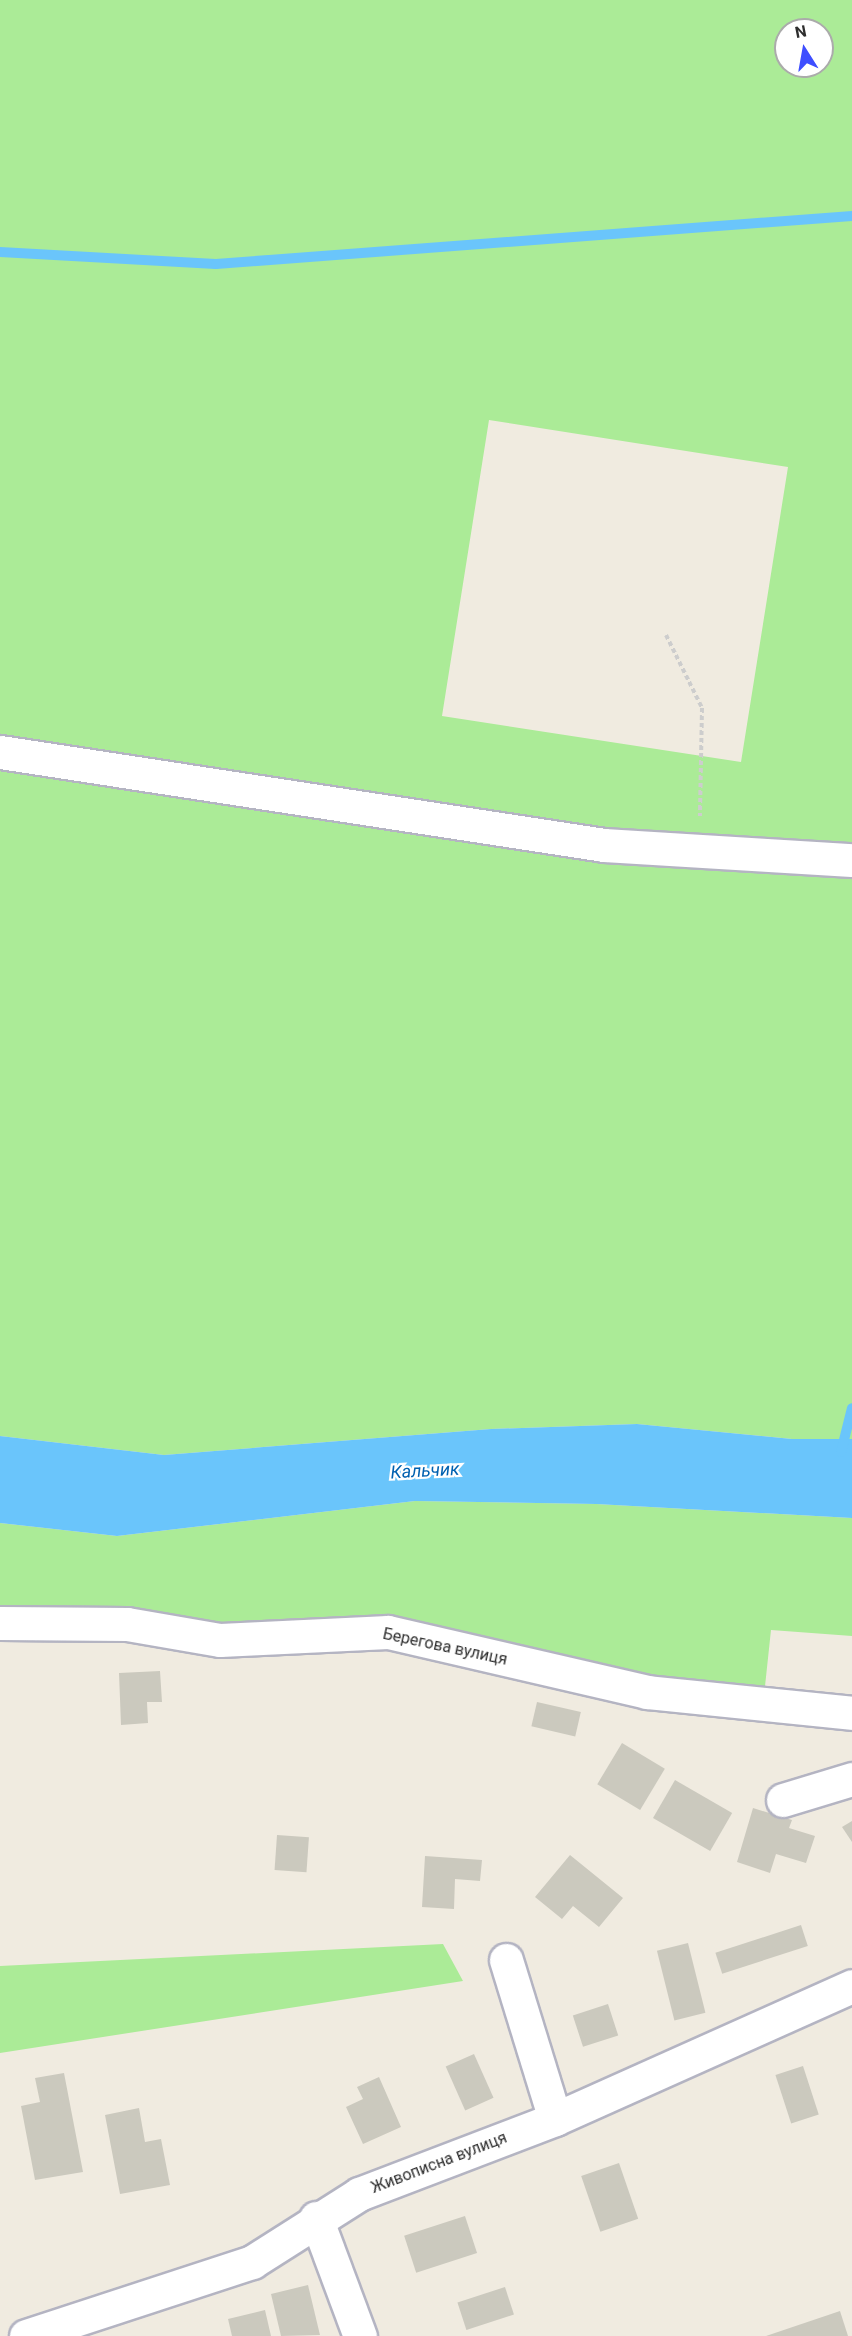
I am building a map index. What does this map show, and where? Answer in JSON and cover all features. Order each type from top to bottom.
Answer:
[{"type":"street","points":[[0,752],[604,844],[852,860]]},
{"type":"street","name":"Берегова вулиця","points":[[0,1623],[127,1624],[220,1640],[388,1632],[647,1692],[852,1713]]},
{"type":"street","points":[[783,1800],[852,1779]]},
{"type":"street","points":[[506,1960],[555,2119]]},
{"type":"street","name":"Живописна вулиця","points":[[26,2336],[252,2262],[316,2218],[359,2194],[555,2119],[852,1986]]},
{"type":"street","points":[[316,2218],[360,2336]]},
{"type":"path","points":[[666,635],[702,708],[699,850]]},
{"type":"green space","points":[[0,0],[852,0],[852,1439],[792,1439],[637,1424],[491,1429],[164,1455],[0,1436]],"holes":[[[489,420],[788,467],[741,762],[442,716]]]},
{"type":"green space","points":[[415,1501],[596,1504],[852,1518],[852,1636],[771,1630],[763,1705],[388,1632],[0,1623],[0,1523],[117,1536]]},
{"type":"green space","points":[[443,1944],[463,1981],[0,2053],[0,1966]]},
{"type":"water","name":"Кальчик","points":[[637,1424],[792,1439],[852,1439],[852,1518],[596,1504],[415,1501],[117,1536],[0,1523],[0,1436],[164,1455],[491,1429]]},
{"type":"building","points":[[160,1671],[162,1702],[147,1702],[148,1723],[121,1725],[119,1673]]},
{"type":"building","points":[[537,1702],[581,1712],[575,1736],[531,1726]]},
{"type":"building","points":[[622,1743],[665,1769],[640,1810],[597,1784]]},
{"type":"building","points":[[675,1780],[732,1813],[710,1851],[653,1818]]},
{"type":"building","points":[[753,1808],[792,1820],[789,1828],[815,1836],[806,1863],[776,1854],[770,1873],[737,1862]]},
{"type":"building","points":[[852,1821],[852,1842],[842,1827]]},
{"type":"building","points":[[277,1835],[309,1837],[306,1872],[275,1870]]},
{"type":"building","points":[[570,1855],[623,1898],[599,1927],[573,1906],[562,1919],[535,1897]]},
{"type":"building","points":[[425,1856],[482,1860],[480,1881],[455,1879],[454,1909],[422,1907]]},
{"type":"building","points":[[801,1925],[808,1946],[722,1974],[715,1953]]},
{"type":"building","points":[[688,1943],[705,2013],[674,2021],[657,1951]]},
{"type":"building","points":[[608,2004],[618,2035],[583,2047],[573,2015]]},
{"type":"building","points":[[474,2054],[494,2098],[465,2110],[446,2067]]},
{"type":"building","points":[[803,2066],[819,2115],[791,2123],[775,2075]]},
{"type":"building","points":[[64,2073],[83,2172],[35,2180],[21,2106],[40,2102],[35,2078]]},
{"type":"building","points":[[379,2077],[401,2127],[363,2144],[346,2107],[363,2099],[357,2087]]},
{"type":"building","points":[[139,2108],[145,2142],[161,2139],[170,2185],[120,2194],[105,2115]]},
{"type":"building","points":[[619,2163],[638,2219],[600,2232],[581,2176]]},
{"type":"building","points":[[465,2216],[477,2253],[416,2273],[404,2236]]},
{"type":"building","points":[[308,2285],[320,2335],[281,2336],[271,2294]]},
{"type":"building","points":[[505,2287],[514,2315],[466,2330],[457,2302]]},
{"type":"building","points":[[265,2310],[271,2336],[232,2336],[228,2319]]},
{"type":"building","points":[[840,2311],[848,2336],[766,2336]]},
{"type":"waterway","points":[[0,252],[216,264],[852,216]]},
{"type":"waterway","points":[[841,1452],[852,1408]]}]
